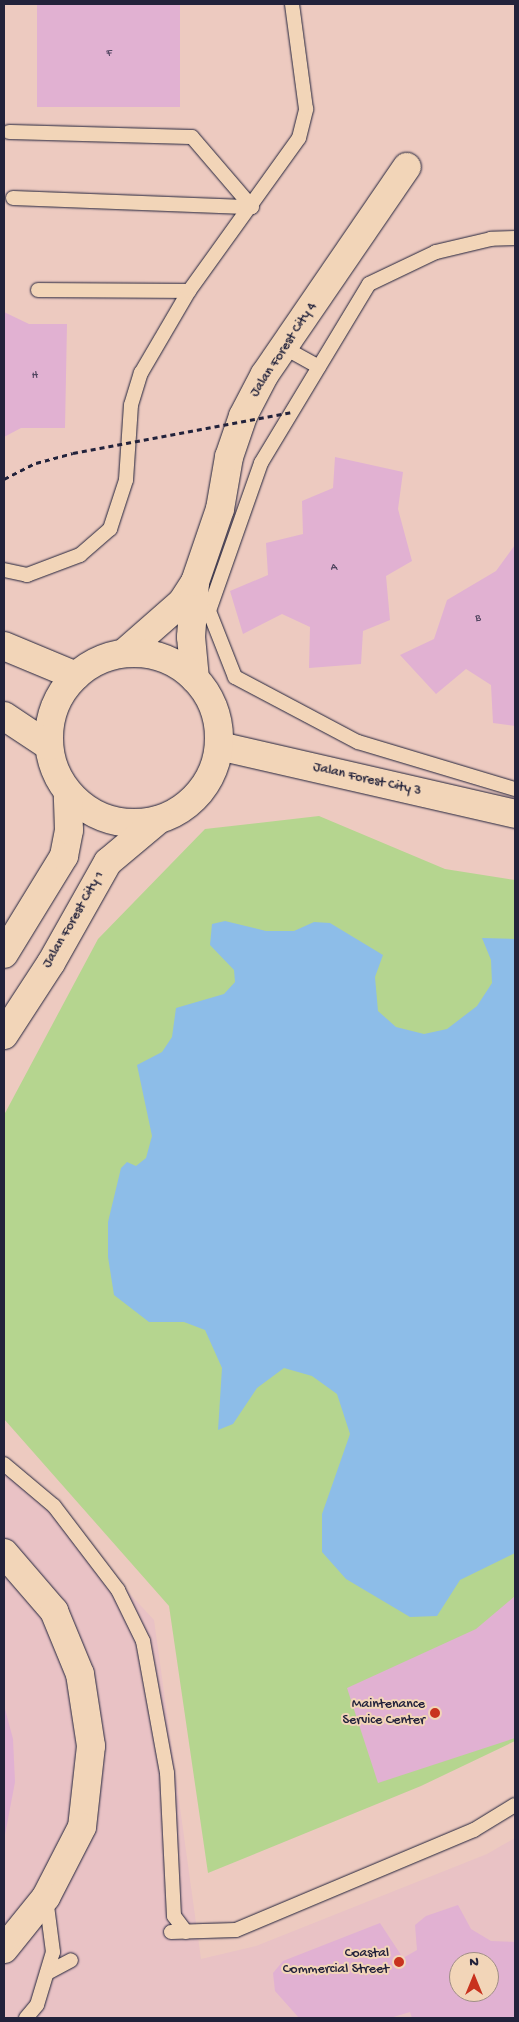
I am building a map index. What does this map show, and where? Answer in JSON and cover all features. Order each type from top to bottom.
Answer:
[{"type":"street","name":"Jalan Forest City 4","points":[[195,678],[191,637],[196,582],[220,509],[229,457],[243,416],[283,347],[407,167]]},
{"type":"street","name":"Jalan Forest City 4","points":[[124,654],[182,602],[196,582]]},
{"type":"street","points":[[4,646],[76,676]]},
{"type":"street","points":[[124,654],[150,654],[176,664],[195,678],[210,698],[218,722],[219,746],[213,770],[200,792],[182,808],[159,819],[134,823],[109,820],[86,808],[68,792],[55,770],[49,746],[50,721],[59,696],[76,676],[98,661],[124,654]]},
{"type":"street","points":[[4,716],[49,746]]},
{"type":"street","name":"Jalan Forest City 3","points":[[219,746],[515,814]]},
{"type":"street","points":[[4,954],[64,856],[68,830],[68,792]]},
{"type":"street","name":"Jalan Forest City 1","points":[[4,1035],[51,964],[108,862],[159,819]]},
{"type":"street","points":[[4,1554],[54,1611],[80,1674],[91,1746],[82,1827],[46,1897],[4,1949]]},
{"type":"lane","points":[[4,570],[27,576],[80,555],[110,529],[126,480],[130,405],[141,373],[189,291],[252,207],[299,138],[306,108],[292,4]]},
{"type":"lane","points":[[9,132],[192,137],[252,207]]},
{"type":"lane","points":[[13,198],[252,207]]},
{"type":"lane","points":[[515,238],[492,238],[436,252],[369,284],[261,463],[209,611],[235,677],[358,742],[515,789]]},
{"type":"lane","points":[[38,290],[189,291]]},
{"type":"lane","points":[[283,347],[319,367]]},
{"type":"lane","points":[[4,1464],[54,1506],[118,1590],[143,1641],[167,1773],[174,1916],[186,1932]]},
{"type":"lane","points":[[171,1932],[236,1930],[474,1830],[515,1805]]},
{"type":"lane","points":[[26,2018],[38,2005],[54,1952],[46,1897]]},
{"type":"lane","points":[[47,1972],[71,1960]]},
{"type":"path","points":[[4,479],[36,463],[73,453],[292,412]]},
{"type":"shaded area","points":[[4,1458],[154,1620],[201,1959],[256,1946],[487,1854],[515,1838],[515,2018],[4,2018]]},
{"type":"green space","points":[[319,816],[445,869],[515,880],[515,1741],[421,1786],[208,1873],[169,1606],[4,1419],[4,1115],[98,939],[205,829]]},
{"type":"water","points":[[225,921],[266,931],[294,931],[314,922],[330,923],[383,955],[375,977],[378,1011],[396,1027],[424,1034],[447,1029],[477,1006],[492,983],[491,960],[482,938],[515,939],[515,1553],[460,1580],[437,1616],[410,1617],[346,1579],[322,1552],[322,1514],[350,1434],[337,1394],[312,1376],[284,1368],[257,1388],[233,1424],[218,1430],[222,1368],[205,1330],[184,1322],[149,1322],[114,1295],[108,1257],[108,1222],[121,1168],[127,1162],[136,1166],[146,1158],[152,1136],[137,1065],[162,1052],[172,1037],[176,1008],[224,994],[235,982],[234,970],[210,945],[212,924]]},
{"type":"building","points":[[37,4],[180,4],[180,107],[37,107]]},
{"type":"building","points":[[4,312],[29,324],[67,324],[65,428],[21,428],[4,437]]},
{"type":"building","points":[[335,457],[403,472],[398,509],[412,561],[386,576],[390,620],[363,631],[361,664],[309,668],[310,627],[282,614],[243,634],[230,591],[268,575],[266,543],[303,534],[302,501],[333,488]]},
{"type":"building","points":[[515,545],[515,726],[493,723],[491,685],[466,669],[436,694],[400,655],[434,639],[447,600],[496,571]]},
{"type":"building","name":"Maintenance Service Center","points":[[515,1596],[515,1738],[378,1783],[347,1688],[476,1629]]},
{"type":"building","points":[[4,1705],[13,1739],[15,1782],[4,1840]]},
{"type":"building","name":"Coastal Commercial Street","points":[[458,1905],[471,1929],[491,1941],[515,1942],[515,2018],[412,2018],[410,2012],[390,2018],[299,2018],[275,1991],[273,1973],[283,1961],[380,1923],[403,1958],[417,1950],[415,1925],[426,1916]]},
{"type":"place","name":"Maintenance Service Center","points":[[435,1713]]},
{"type":"place","name":"Coastal Commercial Street","points":[[399,1962]]}]
